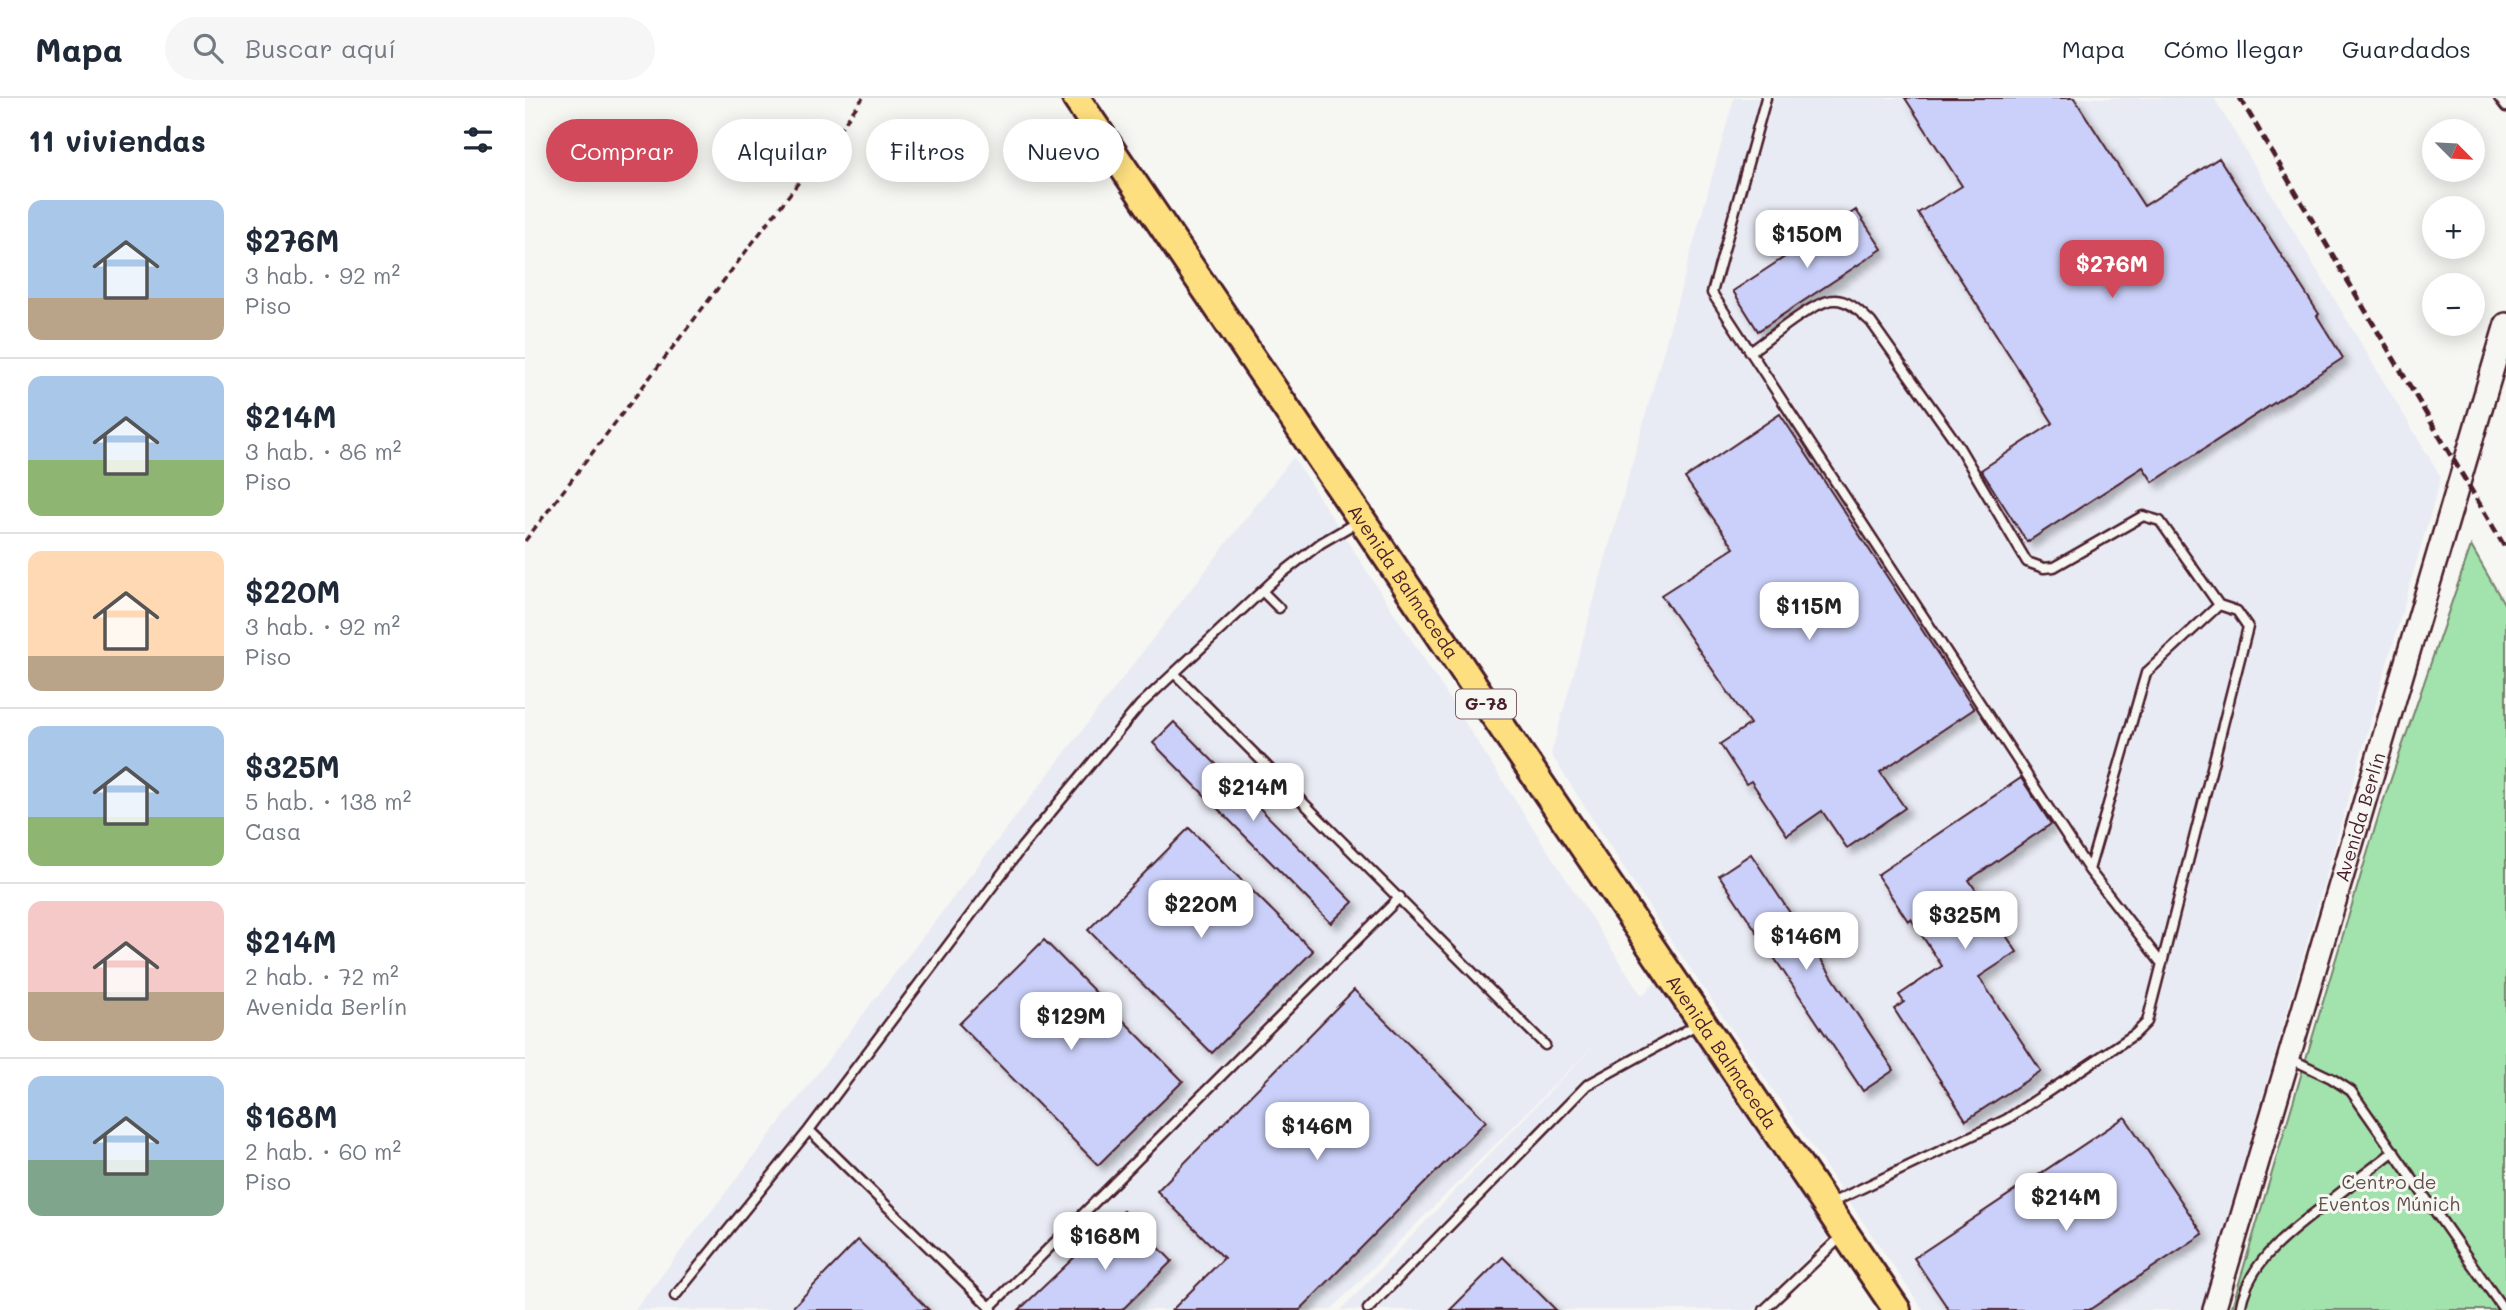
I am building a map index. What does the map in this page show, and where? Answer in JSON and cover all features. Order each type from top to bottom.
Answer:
[{"type":"main road","name":"Avenida Balmaceda","points":[[1076,98],[1897,1310]]},
{"type":"street","name":"Avenida Berlín","points":[[2214,1310],[2506,324]]},
{"type":"lane","points":[[1766,98],[1712,293],[2089,870],[2162,964]]},
{"type":"lane","points":[[2499,98],[2506,107]]},
{"type":"lane","points":[[1750,352],[1818,303],[1836,299],[1854,307],[1871,322],[1955,442],[2027,562],[2044,568],[2054,567],[2143,516],[2161,521],[2219,605],[2237,611],[2248,627],[2147,1023],[2136,1034],[2007,1119],[1826,1206]]},
{"type":"lane","points":[[675,1296],[809,1130],[1022,847],[1140,705],[1262,591],[1321,543],[1362,520]]},
{"type":"lane","points":[[1262,591],[1279,608]]},
{"type":"lane","points":[[2089,870],[2146,673],[2219,605]]},
{"type":"lane","points":[[1174,673],[1545,1045]]},
{"type":"lane","points":[[809,1130],[992,1309],[1400,897]]},
{"type":"lane","points":[[1369,1309],[1587,1085],[1702,1022]]},
{"type":"lane","points":[[2289,1058],[2332,1078],[2351,1091],[2504,1310]]},
{"type":"lane","points":[[2240,1310],[2250,1278],[2277,1244],[2394,1151]]},
{"type":"lane","points":[[1764,1310],[1845,1233]]},
{"type":"path","points":[[525,541],[863,98]]},
{"type":"shaded area","points":[[1734,98],[2214,98],[2441,477],[2201,1310],[1923,1310],[1661,926],[1551,754]]},
{"type":"shaded area","points":[[1293,457],[1642,996],[1657,981],[1834,1232],[1754,1310],[1341,1310],[1598,1041],[1331,1310],[635,1310]]},
{"type":"green space","name":"Centro de Eventos Múnich","points":[[2471,546],[2506,607],[2506,1310],[2231,1310],[2380,811]]},
{"type":"building","points":[[1905,98],[2074,98],[2144,206],[2219,158],[2319,314],[2317,316],[2343,358],[2153,482],[2143,467],[2027,542],[1981,470],[2053,423],[1918,213],[1962,186]]},
{"type":"building","points":[[1856,210],[1882,249],[1758,331],[1733,291]]},
{"type":"building","points":[[1780,414],[1974,709],[1880,772],[1905,808],[1847,848],[1822,811],[1787,835],[1751,781],[1746,784],[1720,744],[1750,724],[1661,595],[1734,548],[1685,478]]},
{"type":"building","points":[[1174,722],[1353,902],[1331,923],[1153,743]]},
{"type":"building","points":[[2021,778],[2051,824],[1969,880],[2017,952],[1979,977],[2041,1071],[1966,1120],[1894,1009],[1904,1002],[1899,995],[1942,966],[1877,875]]},
{"type":"building","points":[[1189,828],[1313,951],[1212,1053],[1088,930]]},
{"type":"building","points":[[1751,854],[1894,1070],[1863,1091],[1719,875]]},
{"type":"building","points":[[1044,940],[1183,1081],[1098,1165],[959,1024]]},
{"type":"building","points":[[1354,990],[1486,1121],[1300,1310],[1172,1310],[1224,1258],[1157,1191]]},
{"type":"building","points":[[2125,1117],[2203,1234],[2089,1310],[1949,1310],[1914,1258]]},
{"type":"building","points":[[1123,1211],[1172,1261],[1122,1310],[1019,1310]]},
{"type":"building","points":[[858,1240],[929,1310],[790,1310]]},
{"type":"building","points":[[1503,1257],[1556,1310],[1450,1310]]},
{"type":"railway","points":[[2240,98],[2506,549]]}]
